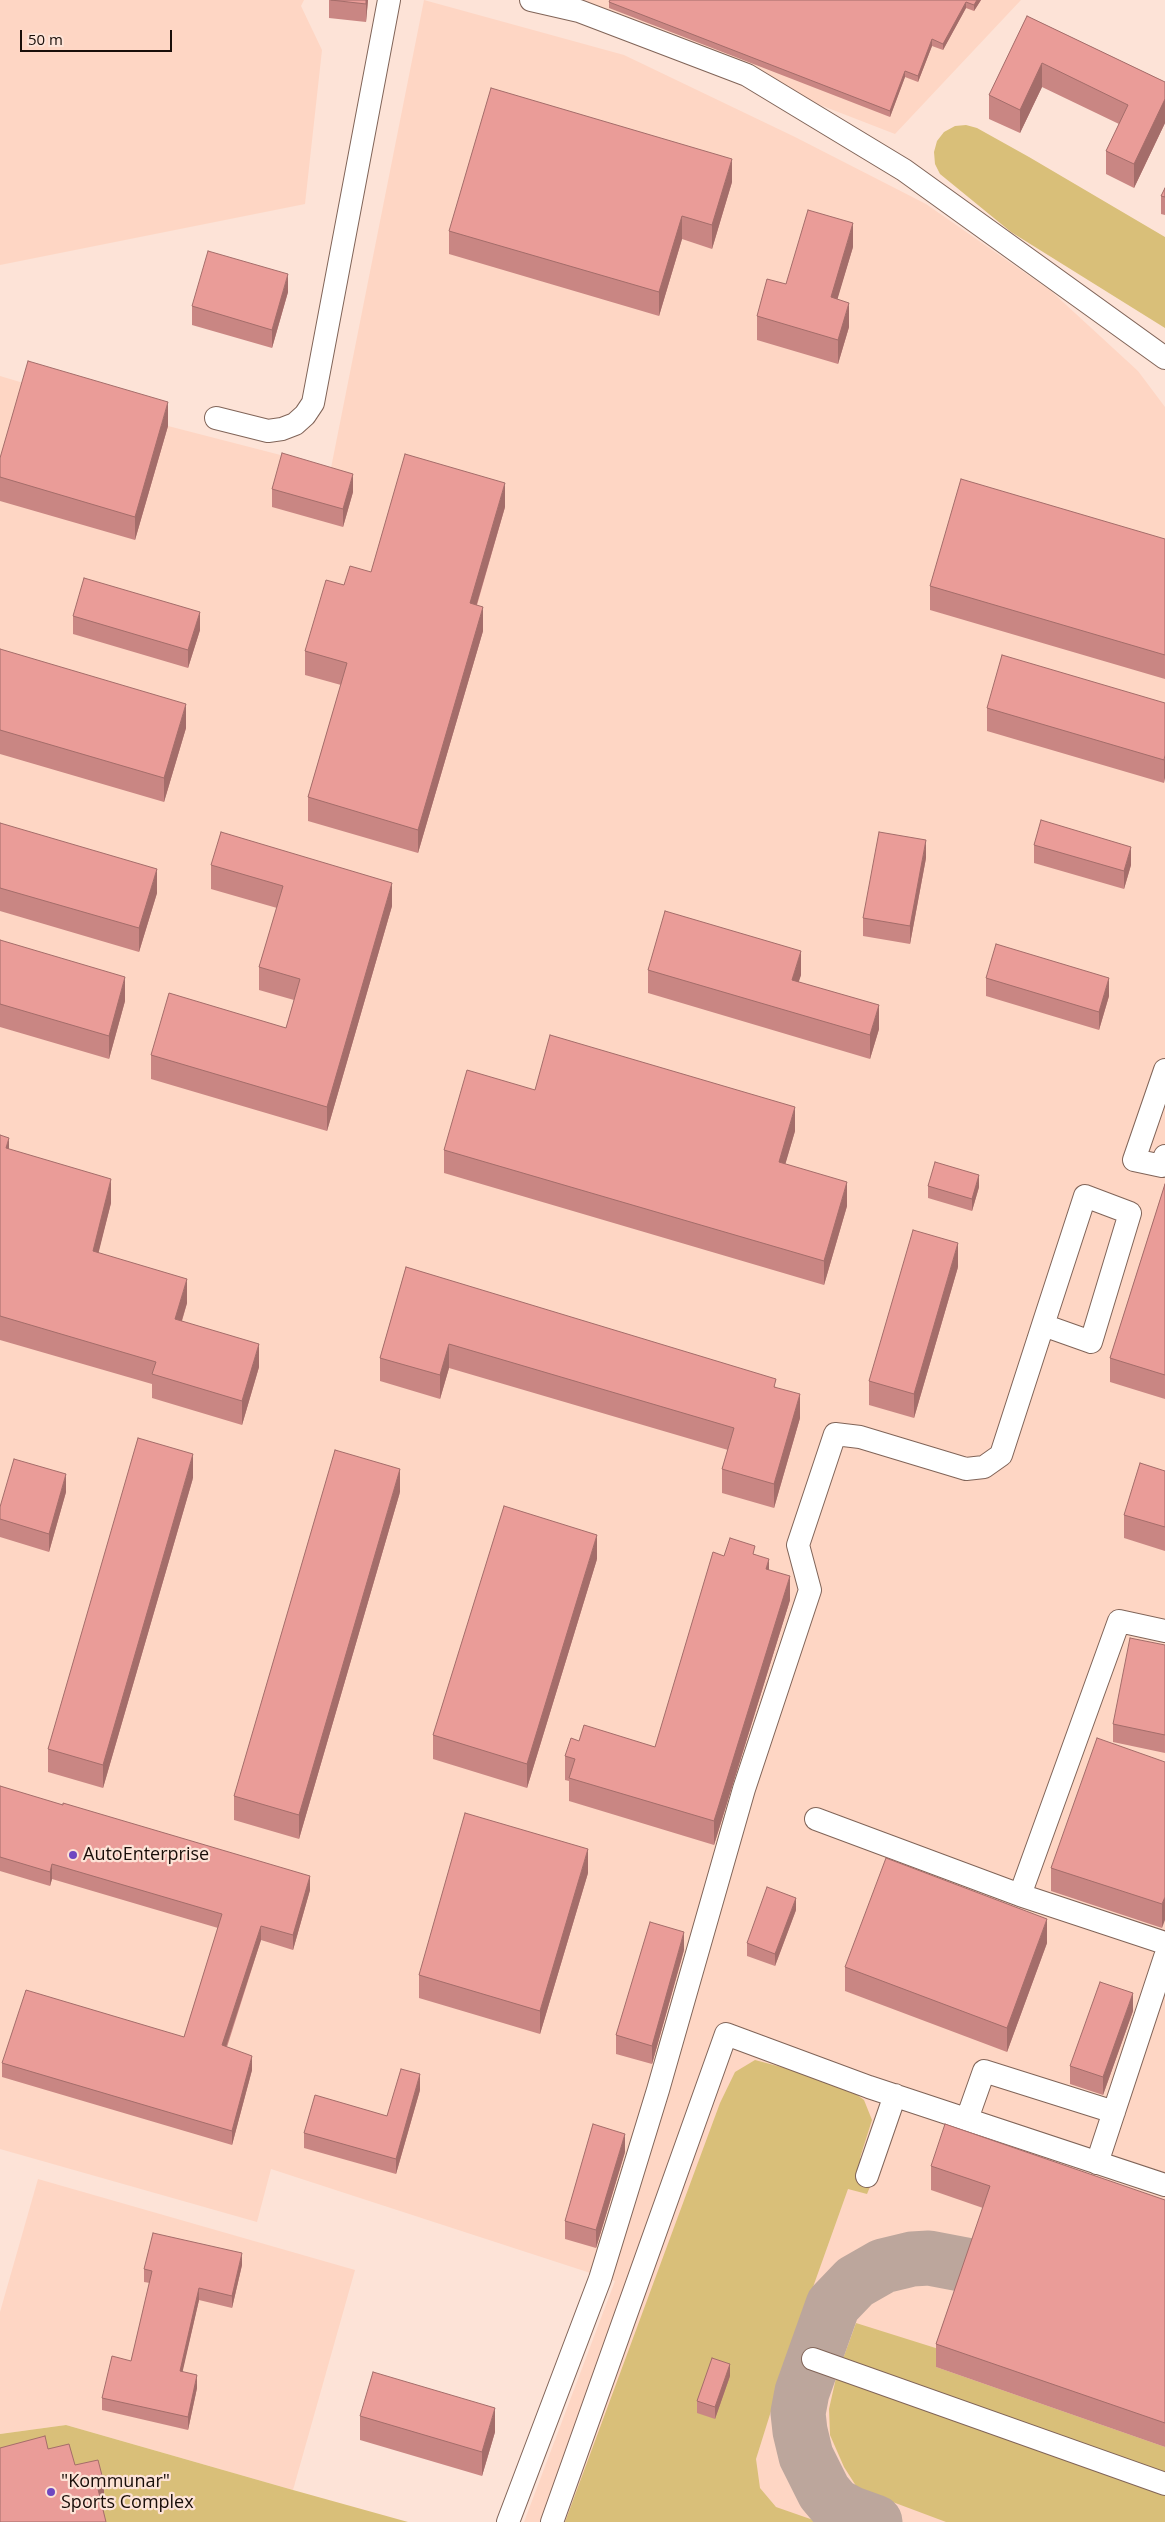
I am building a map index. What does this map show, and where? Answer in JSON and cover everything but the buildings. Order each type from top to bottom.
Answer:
[{"type":"street","points":[[216,418],[268,431],[282,429],[295,424],[305,415],[313,403],[390,0]]},
{"type":"street","points":[[531,0],[579,11],[747,75],[904,170],[1165,358]]},
{"type":"street","points":[[1165,1070],[1134,1160],[1162,1166],[1165,1156]]},
{"type":"street","points":[[508,2522],[600,2279],[658,2090],[744,1789],[810,1590],[798,1545],[835,1434],[860,1437],[966,1469],[984,1467],[1001,1455],[1043,1325],[1085,1196],[1130,1213],[1091,1342],[1043,1325]]},
{"type":"street","points":[[1020,1895],[1119,1621],[1165,1632]]},
{"type":"street","points":[[816,1819],[1020,1895],[1165,1943]]},
{"type":"street","points":[[1097,2163],[1114,2112],[1158,2001],[1165,1957]]},
{"type":"street","points":[[552,2522],[726,2034],[967,2120],[1165,2185]]},
{"type":"street","points":[[967,2120],[984,2071],[1114,2112]]},
{"type":"street","points":[[867,2176],[895,2095]]},
{"type":"street","points":[[813,2359],[1165,2484]]},
{"type":"shaded area","points":[[0,0],[304,0],[301,6],[322,50],[305,204],[0,265]]},
{"type":"shaded area","points":[[424,0],[624,55],[795,137],[926,204],[1051,291],[1138,371],[1165,407],[1165,2522],[524,2522],[615,2281],[271,2169],[257,2222],[0,2149],[0,376],[168,426],[331,468]]},
{"type":"shaded area","points":[[549,0],[1021,0],[895,134]]},
{"type":"shaded area","points":[[966,125],[977,128],[1029,157],[1165,237],[1165,328],[1011,232],[940,174],[935,164],[934,152],[937,141],[944,132],[955,126]]},
{"type":"shaded area","points":[[755,2060],[841,2083],[864,2100],[872,2120],[860,2158],[876,2172],[867,2194],[848,2189],[787,2360],[756,2459],[760,2488],[776,2507],[819,2522],[565,2522],[720,2103],[735,2072]]},
{"type":"shaded area","points":[[38,2179],[355,2270],[293,2490],[66,2425],[0,2434],[0,2312]]},
{"type":"shaded area","points":[[856,2323],[942,2350],[936,2367],[1165,2447],[1165,2522],[946,2522],[858,2489],[844,2467],[830,2435],[829,2409],[836,2378]]},
{"type":"shaded area","points":[[66,2425],[408,2522],[0,2522],[0,2434]]},
{"type":"taxiway","points":[[875,2522],[835,2505],[824,2492],[806,2456],[800,2431],[798,2413],[802,2392],[833,2305],[855,2282],[883,2266],[912,2259],[929,2258],[971,2266]]},
{"type":"place","name":"AutoEnterprise","points":[[73,1855]]},
{"type":"place","name":"\"Kommunar\" Sports Complex","points":[[51,2492]]}]
